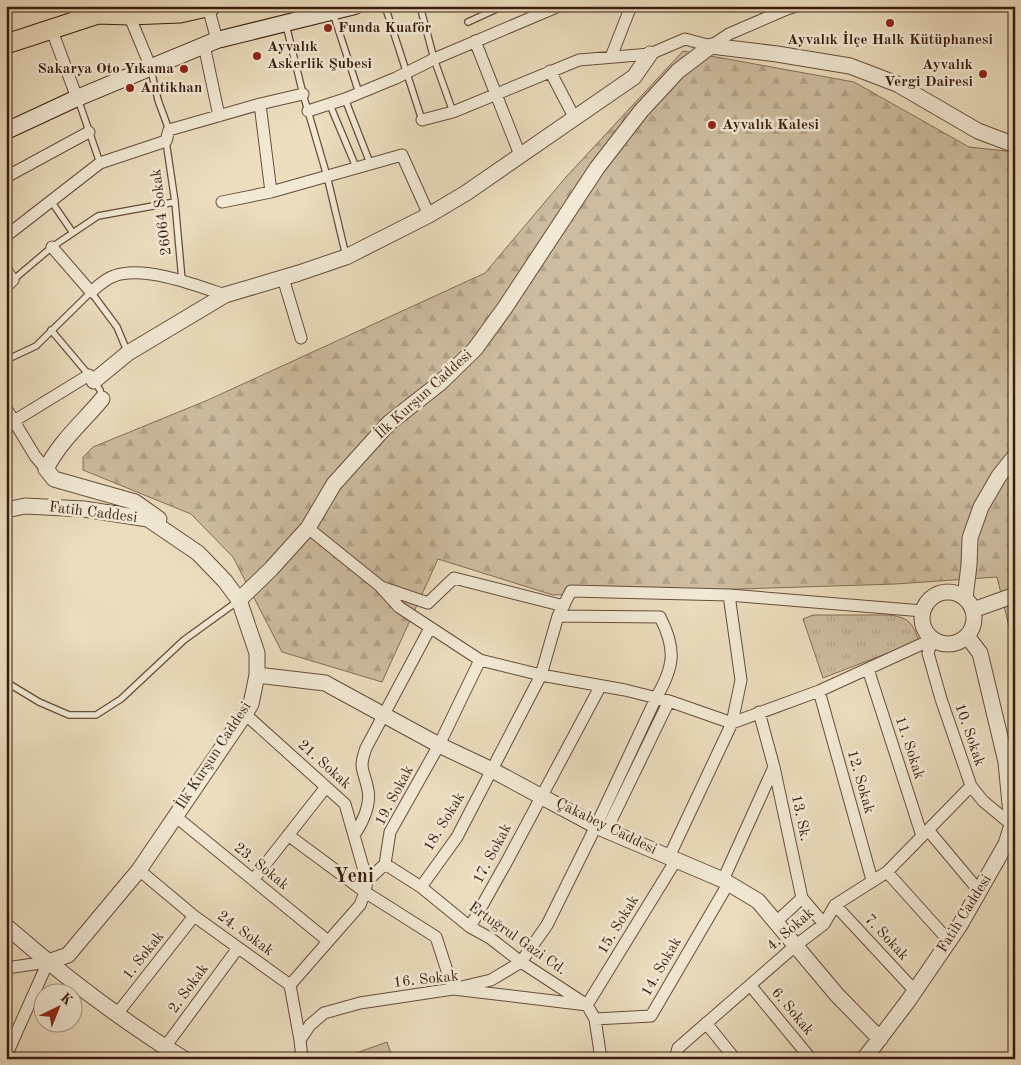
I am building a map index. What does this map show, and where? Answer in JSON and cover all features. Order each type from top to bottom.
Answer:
[{"type":"main road","points":[[6,131],[77,98],[210,42],[355,6]]},
{"type":"main road","points":[[6,44],[98,14],[180,13],[210,7]]},
{"type":"street","points":[[308,111],[346,99],[475,41],[559,6]]},
{"type":"street","points":[[611,57],[631,6]]},
{"type":"street","points":[[711,46],[729,34],[796,6]]},
{"type":"street","points":[[1012,6],[1015,10]]},
{"type":"street","points":[[210,7],[210,42],[219,116]]},
{"type":"street","points":[[129,15],[151,68]]},
{"type":"street","points":[[51,28],[77,98]]},
{"type":"street","points":[[422,120],[452,112],[497,95],[550,71],[580,60],[650,54],[685,39],[711,46],[850,66],[897,84],[978,131],[1015,145]]},
{"type":"street","points":[[475,41],[520,155]]},
{"type":"street","name":"İlk Kurşun Caddesi","points":[[48,962],[68,955],[139,870],[251,704],[257,675],[257,653],[239,600],[272,570],[308,528],[334,484],[389,423],[440,383],[475,349],[504,309],[597,168],[641,110],[678,71],[711,46]]},
{"type":"street","points":[[10,424],[92,378],[128,353],[225,294],[283,278],[346,257],[429,215],[466,193],[634,77],[650,54]]},
{"type":"street","points":[[550,71],[574,117]]},
{"type":"street","points":[[6,236],[100,163],[219,116],[303,94]]},
{"type":"street","points":[[260,104],[271,192]]},
{"type":"street","points":[[6,177],[89,132]]},
{"type":"street","points":[[222,202],[271,192],[402,154],[429,215]]},
{"type":"street","points":[[52,246],[91,292],[109,278],[126,273],[182,280],[225,294]]},
{"type":"street","points":[[6,270],[10,284]]},
{"type":"street","points":[[283,278],[301,338]]},
{"type":"street","points":[[46,469],[67,437],[102,399]]},
{"type":"street","points":[[6,408],[10,424],[54,479],[135,502],[154,514],[198,553]]},
{"type":"street","points":[[969,604],[957,594],[949,592],[940,594],[933,598],[923,611],[924,627],[933,639],[947,644],[961,641],[967,636],[974,624],[969,604],[970,538],[981,507],[999,476],[1015,456]]},
{"type":"street","name":"Fatih Caddesi","points":[[6,510],[25,506],[84,509],[148,519],[198,553],[225,581],[239,600]]},
{"type":"street","points":[[308,528],[380,586],[399,607],[480,660],[541,675],[625,690],[669,701],[732,723],[819,691],[933,639]]},
{"type":"street","points":[[380,586],[428,603],[454,578],[561,611],[660,618],[667,632],[672,658],[666,681],[656,698],[601,827]]},
{"type":"street","points":[[561,611],[571,591],[728,595],[923,611]]},
{"type":"street","name":"15. Sokak","points":[[588,1006],[673,859],[732,723],[741,680],[728,595]]},
{"type":"street","points":[[969,604],[1015,595]]},
{"type":"street","name":"18. Sokak","points":[[421,887],[457,837],[541,675],[561,611]]},
{"type":"street","points":[[354,835],[362,822],[369,796],[361,768],[366,748],[430,628]]},
{"type":"street","name":"Fatih Caddesi","points":[[864,1059],[915,991],[980,892],[1006,844],[1012,824],[1006,762],[980,653],[967,636]]},
{"type":"street","name":"10. Sokak","points":[[933,639],[928,653],[941,699],[971,786],[983,801],[1012,824]]},
{"type":"street","name":"19. Sokak","points":[[386,864],[390,832],[439,745],[480,660]]},
{"type":"street","name":"11. Sokak","points":[[868,669],[925,833]]},
{"type":"street","name":"Çakabey Caddesi","points":[[257,675],[325,683],[439,745],[492,770],[601,827],[726,882],[758,901],[837,995],[880,1039]]},
{"type":"street","name":"17. Sokak","points":[[470,927],[600,687]]},
{"type":"street","name":"12. Sokak","points":[[819,691],[872,880]]},
{"type":"street","points":[[288,835],[366,886],[436,937],[453,989],[491,980],[521,962],[546,925],[669,701]]},
{"type":"street","name":"13. Sk.","points":[[759,712],[774,767],[802,898],[824,924]]},
{"type":"street","name":"21. Sokak","points":[[245,714],[345,804],[366,886]]},
{"type":"street","points":[[726,882],[774,767]]},
{"type":"street","name":"4. Sokak","points":[[675,1059],[678,1048],[795,946],[824,924],[835,905],[887,872],[971,786]]},
{"type":"street","points":[[253,880],[326,787]]},
{"type":"street","name":"23. Sokak","points":[[175,816],[328,941]]},
{"type":"street","points":[[925,833],[980,892]]},
{"type":"street","points":[[302,1059],[290,985],[360,905],[366,886],[386,864]]},
{"type":"street","name":"Ertuğrul Gazi Cd.","points":[[386,864],[421,887],[470,927],[490,938],[521,962],[588,1006],[595,1019],[601,1059]]},
{"type":"street","name":"24. Sokak","points":[[139,870],[194,916],[290,985]]},
{"type":"street","points":[[887,872],[949,941]]},
{"type":"street","name":"14. Sokak","points":[[595,1019],[651,1016],[726,882]]},
{"type":"street","points":[[775,922],[802,898]]},
{"type":"street","name":"7. Sokak","points":[[835,905],[915,991]]},
{"type":"street","name":"1. Sokak","points":[[117,1014],[194,916]]},
{"type":"street","points":[[6,926],[48,962],[117,1014],[184,1059]]},
{"type":"street","name":"2. Sokak","points":[[165,1047],[238,948]]},
{"type":"street","points":[[6,968],[48,962]]},
{"type":"street","points":[[6,1056],[48,962]]},
{"type":"street","name":"6. Sokak","points":[[750,985],[811,1059]]},
{"type":"street","name":"16. Sokak","points":[[300,1040],[310,1025],[324,1013],[360,1003],[453,989],[588,1006]]},
{"type":"street","points":[[706,1023],[735,1059]]},
{"type":"lane","points":[[385,6],[422,120]]},
{"type":"lane","points":[[420,6],[434,59],[452,112]]},
{"type":"lane","points":[[468,22],[503,6]]},
{"type":"lane","points":[[333,13],[359,93]]},
{"type":"lane","points":[[285,23],[327,176],[346,257]]},
{"type":"lane","name":"26064 Sokak","points":[[151,68],[168,136],[182,280]]},
{"type":"lane","points":[[77,98],[100,163]]},
{"type":"lane","points":[[346,99],[370,162]]},
{"type":"lane","points":[[330,105],[356,166]]},
{"type":"lane","points":[[51,200],[71,230]]},
{"type":"lane","points":[[10,284],[52,246],[98,216],[175,202]]},
{"type":"lane","points":[[6,360],[36,346],[91,292],[117,327],[128,353]]},
{"type":"lane","points":[[52,330],[92,378],[100,390],[102,399]]},
{"type":"lane","points":[[6,682],[39,702],[69,715],[96,715],[121,699],[184,640],[239,600]]},
{"type":"green space","points":[[683,51],[854,82],[969,147],[1015,152],[1015,651],[997,577],[895,584],[553,595],[438,559],[382,682],[282,652],[233,557],[191,514],[83,470],[83,457],[93,447],[208,400],[485,273],[566,177]]},
{"type":"green space","points":[[813,615],[897,616],[909,622],[919,641],[823,678],[803,619]]},
{"type":"green space","points":[[387,1042],[393,1059],[339,1059]]},
{"type":"place","name":"Ayvalık İlçe Halk Kütüphanesi","points":[[890,23]]},
{"type":"place","name":"Funda Kuaför","points":[[328,28]]},
{"type":"place","name":"Ayvalık Askerlik Şubesi","points":[[257,56]]},
{"type":"place","name":"Sakarya Oto Yıkama","points":[[184,69]]},
{"type":"place","name":"Ayvalık Vergi Dairesi","points":[[983,74]]},
{"type":"place","name":"Antikhan","points":[[130,88]]},
{"type":"place","name":"Ayvalık Kalesi","points":[[712,125]]},
{"type":"district","name":"Yeni","points":[[354,877]]}]
